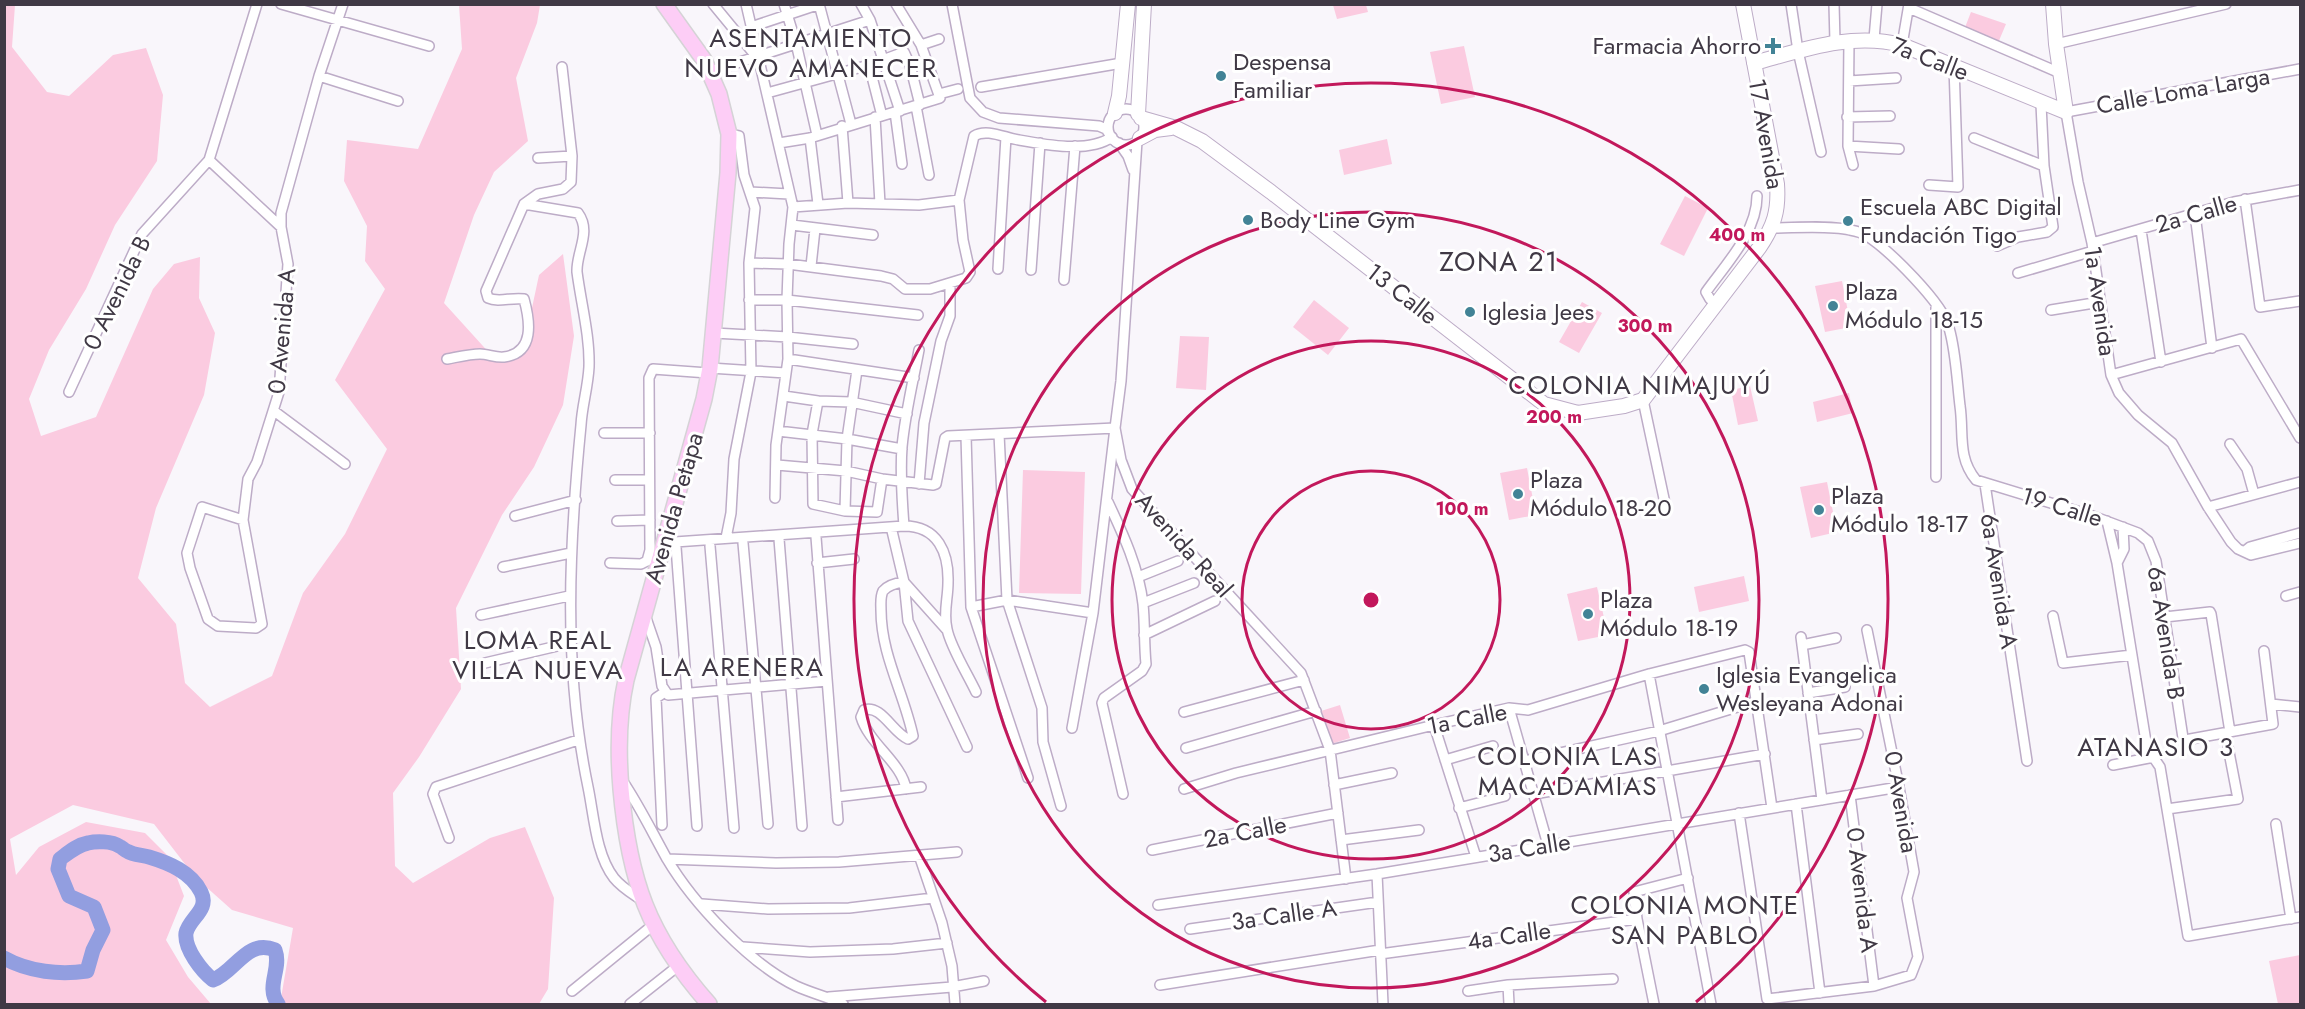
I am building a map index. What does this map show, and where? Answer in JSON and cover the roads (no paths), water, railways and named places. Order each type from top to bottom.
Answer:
[{"type":"main road","name":"Avenida Petapa","points":[[664,4],[683,29],[709,72],[724,107],[729,134],[728,173],[714,333],[704,399],[623,691],[620,724],[620,778],[626,837],[643,901],[653,925],[678,966],[708,1004]]},
{"type":"street","name":"0 Avenida B","points":[[69,392],[142,234],[209,160],[257,4]]},
{"type":"street","points":[[281,4],[429,46]]},
{"type":"street","name":"0 Avenida A","points":[[243,520],[202,507],[187,553],[208,619],[218,626],[256,628],[262,624],[243,520],[249,479],[257,462],[279,392],[288,264],[281,227],[281,213],[319,76],[343,4]]},
{"type":"street","points":[[713,4],[757,57]]},
{"type":"street","points":[[746,4],[793,207],[788,264],[788,359],[776,445],[775,498]]},
{"type":"street","points":[[784,4],[796,43],[814,136],[818,204]]},
{"type":"street","points":[[751,27],[819,4],[847,125],[848,203]]},
{"type":"street","points":[[861,4],[870,20],[884,59],[897,111],[902,164]]},
{"type":"street","points":[[779,143],[814,136],[939,99],[921,45],[896,4]]},
{"type":"street","points":[[952,4],[970,98],[983,112],[999,118],[1091,123],[1103,127],[1114,138],[1128,144],[1155,130],[1176,128]]},
{"type":"street","points":[[1114,138],[1109,124],[1119,96],[1128,4]]},
{"type":"street","points":[[1138,140],[1144,130],[1139,116],[1144,4]]},
{"type":"street","name":"17 Avenida","points":[[1643,400],[1772,228],[1778,198],[1777,184],[1743,4]]},
{"type":"street","points":[[1791,4],[1798,51],[1821,152]]},
{"type":"street","points":[[1834,4],[1849,81],[1848,146],[1853,165]]},
{"type":"street","points":[[1874,39],[1877,4]]},
{"type":"street","name":"1a Avenida","points":[[2053,4],[2056,44],[2066,112],[2092,247],[2111,375],[2119,393],[2132,408],[2172,443],[2208,507],[2231,542],[2238,549],[2245,551]]},
{"type":"street","points":[[2056,44],[2226,4]]},
{"type":"street","points":[[1902,45],[1909,6],[2060,73]]},
{"type":"street","points":[[709,72],[870,20]]},
{"type":"street","points":[[921,45],[939,39]]},
{"type":"street","name":"7a Calle","points":[[1754,63],[1842,41],[1874,39],[1902,45],[2041,104],[2066,112]]},
{"type":"street","points":[[767,93],[906,53],[918,106],[929,174]]},
{"type":"street","points":[[981,87],[1122,63]]},
{"type":"street","points":[[869,65],[878,116],[880,204]]},
{"type":"street","points":[[1929,185],[1958,187],[1954,66]]},
{"type":"street","points":[[447,359],[482,354],[503,358],[515,354],[526,343],[530,334],[524,299],[512,297],[493,300],[486,295],[524,204],[538,194],[567,187],[571,182],[572,156],[562,67]]},
{"type":"street","name":"Calle Loma Larga","points":[[2066,112],[2301,69]]},
{"type":"street","points":[[319,76],[398,101]]},
{"type":"street","points":[[1849,81],[1896,78]]},
{"type":"street","points":[[939,94],[958,89]]},
{"type":"street","points":[[1997,246],[2018,237],[2047,232],[2053,227],[2044,166],[2041,104]]},
{"type":"street","points":[[1091,123],[1127,110],[1139,116]]},
{"type":"street","name":"13 Calle","points":[[1139,116],[1176,128],[1202,141],[1544,404],[1578,413],[1614,408],[1643,400]]},
{"type":"street","points":[[1847,117],[1890,116]]},
{"type":"street","points":[[749,263],[811,266],[893,279],[905,289],[930,290],[950,284],[966,278],[970,272],[963,240],[959,200],[974,136],[981,133],[1075,146],[1094,146],[1114,138]]},
{"type":"street","points":[[726,538],[731,513],[734,459],[751,372],[749,263],[755,208],[744,175],[739,136],[729,134]]},
{"type":"street","points":[[998,269],[1006,137]]},
{"type":"street","name":"Avenida Real","points":[[1114,138],[1131,162],[1135,183]]},
{"type":"street","points":[[1974,138],[2044,166]]},
{"type":"street","name":"Avenida Real","points":[[1138,140],[1121,381],[1115,428],[1121,460],[1132,489],[1304,680],[1330,750],[1346,879]]},
{"type":"street","points":[[1030,270],[1040,142]]},
{"type":"street","points":[[1064,280],[1075,146]]},
{"type":"street","points":[[1848,146],[1899,149]]},
{"type":"street","points":[[538,158],[572,156]]},
{"type":"street","points":[[209,160],[281,227]]},
{"type":"street","points":[[728,173],[744,175]]},
{"type":"street","name":"2a Calle","points":[[2018,273],[2141,230],[2195,214],[2246,200],[2301,190]]},
{"type":"street","points":[[750,192],[789,194]]},
{"type":"street","points":[[1716,303],[1706,292],[1741,244],[1756,211],[1757,196]]},
{"type":"street","points":[[793,207],[848,203],[919,205],[959,200]]},
{"type":"street","points":[[2246,200],[2260,307],[2301,301]]},
{"type":"street","points":[[524,204],[578,213],[584,221],[585,231],[577,272],[589,368],[581,424],[569,596],[570,644],[578,740],[600,846],[607,865],[613,877],[643,901]]},
{"type":"street","points":[[2195,214],[2212,348]]},
{"type":"street","points":[[792,225],[873,235]]},
{"type":"street","name":"6a Avenida A","points":[[1772,228],[1848,230],[1865,234],[1906,271],[1936,304],[1949,327],[1961,408],[1963,452],[1967,469],[1977,480],[1985,484],[2027,761]]},
{"type":"street","points":[[811,266],[815,229]]},
{"type":"street","points":[[2141,230],[2162,362]]},
{"type":"street","points":[[919,484],[924,423],[941,341],[950,316],[950,284]]},
{"type":"street","points":[[749,300],[787,300],[918,315]]},
{"type":"street","points":[[2051,310],[2100,302]]},
{"type":"street","points":[[1936,304],[1936,477]]},
{"type":"street","points":[[714,333],[788,337],[853,344]]},
{"type":"street","points":[[2111,375],[2241,339],[2301,438]]},
{"type":"street","points":[[904,526],[902,449],[919,350]]},
{"type":"street","points":[[788,359],[914,378]]},
{"type":"street","points":[[698,826],[686,694],[663,547],[650,520],[649,378],[653,369],[786,373]]},
{"type":"street","points":[[845,511],[847,439],[856,370]]},
{"type":"street","points":[[784,396],[818,401],[851,402],[907,414]]},
{"type":"street","points":[[1643,400],[1666,508]]},
{"type":"street","points":[[818,401],[812,434],[813,504],[845,511],[879,512],[882,479]]},
{"type":"street","points":[[274,411],[345,464]]},
{"type":"street","points":[[777,465],[846,471],[882,479],[936,484],[946,437],[1115,428],[1093,613],[1072,728]]},
{"type":"street","points":[[778,431],[847,439],[902,449]]},
{"type":"street","points":[[604,433],[650,433]]},
{"type":"street","points":[[999,434],[1006,600],[1042,708],[1043,742],[1061,806]]},
{"type":"street","points":[[966,436],[971,607],[1028,777]]},
{"type":"street","points":[[2230,444],[2247,470],[2254,494]]},
{"type":"street","points":[[615,480],[649,480]]},
{"type":"street","points":[[2208,507],[2301,482]]},
{"type":"street","name":"19 Calle","points":[[1985,484],[2107,521],[2138,533]]},
{"type":"street","points":[[514,516],[576,500]]},
{"type":"street","points":[[1108,502],[1122,532],[1138,577],[1143,603],[1145,667],[1104,698],[1102,703],[1123,794]]},
{"type":"street","points":[[617,521],[650,520]]},
{"type":"street","points":[[2107,521],[2117,563],[2147,748],[2160,767],[2188,936],[2296,918],[2276,824]]},
{"type":"street","points":[[610,563],[644,563],[663,547],[726,538],[916,526],[927,531],[940,543],[948,572],[945,605],[946,629]]},
{"type":"street","points":[[2117,563],[2124,549],[2123,527]]},
{"type":"street","points":[[892,531],[904,582],[908,621],[968,747]]},
{"type":"street","name":"6a Avenida B","points":[[2138,533],[2148,541],[2156,561],[2183,738],[2189,741],[2229,732]]},
{"type":"street","points":[[2301,533],[2250,547],[2245,551],[2251,555],[2301,543]]},
{"type":"street","points":[[816,537],[838,820]]},
{"type":"street","points":[[779,539],[802,826]]},
{"type":"street","points":[[743,543],[768,824]]},
{"type":"street","points":[[710,546],[734,828]]},
{"type":"street","points":[[503,567],[571,552]]},
{"type":"street","points":[[817,562],[854,559]]},
{"type":"street","points":[[1138,577],[1178,561]]},
{"type":"street","points":[[904,582],[946,629],[976,692]]},
{"type":"street","points":[[904,582],[884,590],[881,597],[881,628],[890,669],[913,736],[908,739],[898,734],[876,710],[868,708],[864,710],[861,717],[874,741],[900,774],[906,789]]},
{"type":"street","points":[[1143,603],[1194,583]]},
{"type":"street","points":[[2286,596],[2301,592]]},
{"type":"street","points":[[481,615],[569,596]]},
{"type":"street","points":[[971,607],[1006,600],[1093,613]]},
{"type":"street","points":[[1144,635],[1215,601]]},
{"type":"street","points":[[2165,617],[2210,612],[2229,732],[2270,726],[2274,722],[2264,651]]},
{"type":"street","points":[[644,613],[656,648],[661,680],[665,692],[671,696],[827,681]]},
{"type":"street","points":[[2053,616],[2062,663],[2132,655]]},
{"type":"street","name":"0 Avenida","points":[[1867,630],[1914,872],[1907,898],[1918,957],[1913,973],[1909,977],[1874,986]]},
{"type":"street","name":"0 Avenida A","points":[[1822,800],[1801,641],[1836,638]]},
{"type":"street","points":[[485,663],[570,644]]},
{"type":"street","name":"1a Calle","points":[[1184,789],[1236,773],[1434,724],[1509,708],[1528,710],[1745,650],[1749,652],[1757,702]]},
{"type":"street","points":[[1649,675],[1712,1005]]},
{"type":"street","points":[[1184,712],[1304,680]]},
{"type":"street","points":[[1808,693],[1845,687]]},
{"type":"street","points":[[662,825],[656,698],[665,692]]},
{"type":"street","points":[[1524,761],[1659,731],[1757,702],[1772,808]]},
{"type":"street","points":[[2271,704],[2301,707]]},
{"type":"street","points":[[1509,708],[1548,845]]},
{"type":"street","points":[[1186,748],[1316,711]]},
{"type":"street","points":[[1434,724],[1476,857]]},
{"type":"street","points":[[1814,740],[1858,734]]},
{"type":"street","points":[[449,838],[433,794],[436,787],[578,740]]},
{"type":"street","points":[[1445,760],[1493,746]]},
{"type":"street","points":[[2167,809],[2238,799],[2228,747]]},
{"type":"street","points":[[1534,794],[1766,754]]},
{"type":"street","points":[[2113,765],[2154,757]]},
{"type":"street","points":[[1334,785],[1392,773]]},
{"type":"street","points":[[620,778],[642,811],[668,859],[717,924],[755,959],[795,985],[829,997],[843,1005]]},
{"type":"street","name":"3a Calle","points":[[1158,905],[1346,879],[1899,787]]},
{"type":"street","points":[[836,797],[921,788]]},
{"type":"street","name":"0 Avenida A","points":[[1850,795],[1874,986]]},
{"type":"street","points":[[1459,808],[1505,796]]},
{"type":"street","points":[[1796,804],[1820,993]]},
{"type":"street","name":"2a Calle","points":[[1152,850],[1338,813]]},
{"type":"street","points":[[1739,813],[1767,999],[1874,986]]},
{"type":"street","points":[[1341,840],[1419,830]]},
{"type":"street","points":[[668,859],[776,863],[839,862],[957,852]]},
{"type":"street","points":[[919,855],[947,943],[952,966],[955,1005]]},
{"type":"street","points":[[1377,874],[1383,1005]]},
{"type":"street","points":[[1654,1005],[1634,893],[1636,890],[1688,878]]},
{"type":"street","points":[[702,904],[768,909],[849,908],[933,898]]},
{"type":"street","name":"3a Calle A","points":[[1190,929],[1378,902]]},
{"type":"street","name":"4a Calle","points":[[1160,984],[1380,952],[1637,919]]},
{"type":"street","points":[[572,991],[653,925]]},
{"type":"street","points":[[743,947],[810,952],[893,949],[947,943]]},
{"type":"street","points":[[630,1005],[678,966]]},
{"type":"street","points":[[1467,992],[1508,985],[1613,979]]},
{"type":"street","points":[[829,997],[952,987],[984,981]]},
{"type":"street","points":[[1508,985],[1509,1005]]},
{"type":"waterway","points":[[4,958],[45,971],[66,973],[87,971],[93,950],[103,930],[94,907],[69,896],[58,869],[60,859],[76,847],[91,842],[108,842],[126,851],[172,865],[197,885],[203,898],[203,904],[188,928],[186,939],[195,959],[213,980],[257,948],[275,950],[277,964],[273,991],[278,1004]]},
{"type":"place","name":"Farmacia Ahorro","points":[[1773,46]]},
{"type":"place","name":"Despensa Familiar","points":[[1221,76]]},
{"type":"place","name":"Body Line Gym","points":[[1248,220]]},
{"type":"place","name":"Escuela ABC Digital Fundación Tigo","points":[[1848,221]]},
{"type":"place","name":"Plaza Módulo 18-15","points":[[1833,306]]},
{"type":"place","name":"Iglesia Jees","points":[[1470,312]]},
{"type":"place","name":"Plaza Módulo 18-20","points":[[1518,494]]},
{"type":"place","name":"Plaza Módulo 18-17","points":[[1819,510]]},
{"type":"place","name":"Plaza Módulo 18-19","points":[[1588,614]]},
{"type":"place","name":"Iglesia Evangelica Wesleyana Adonai","points":[[1704,689]]},
{"type":"district","name":"ASENTAMIENTO NUEVO AMANECER","points":[[811,52]]},
{"type":"district","name":"ZONA 21","points":[[1499,262]]},
{"type":"district","name":"COLONIA NIMAJUYÚ","points":[[1640,385]]},
{"type":"district","name":"LOMA REAL VILLA NUEVA","points":[[538,655]]},
{"type":"district","name":"LA ARENERA","points":[[742,667]]},
{"type":"district","name":"ATANASIO 3","points":[[2156,747]]},
{"type":"district","name":"COLONIA LAS MACADAMIAS","points":[[1568,771]]},
{"type":"district","name":"COLONIA MONTE SAN PABLO","points":[[1685,920]]}]
